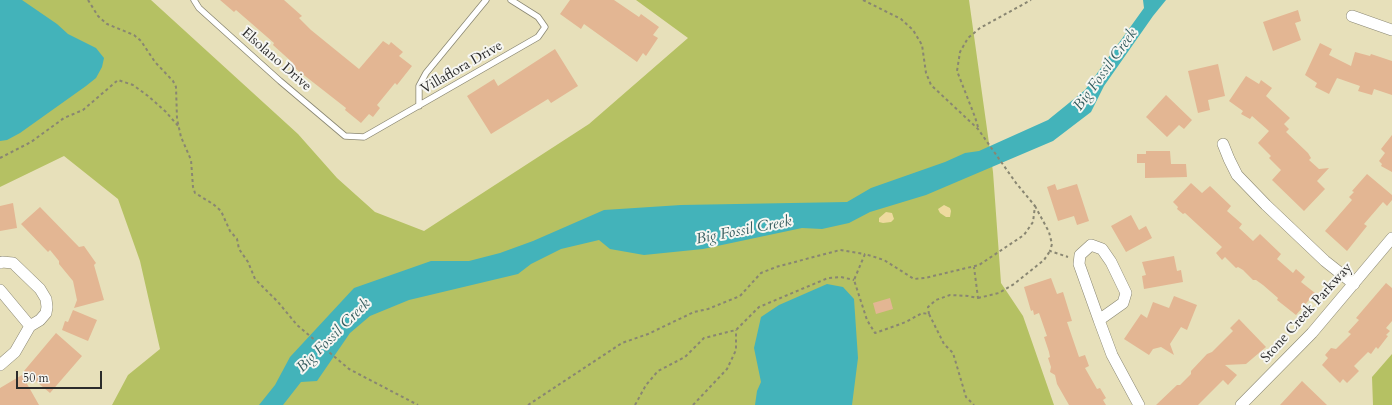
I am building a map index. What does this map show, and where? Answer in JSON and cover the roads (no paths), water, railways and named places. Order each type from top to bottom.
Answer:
[{"type":"street","points":[[1352,16],[1392,30]]},
{"type":"street","points":[[1223,144],[1228,159],[1237,175],[1266,205],[1326,261],[1354,284]]},
{"type":"street","name":"Stone Creek Parkway","points":[[1241,405],[1312,334],[1392,238]]},
{"type":"street","points":[[1099,320],[1123,303],[1126,293],[1114,268],[1102,249],[1091,245],[1084,250],[1078,260],[1099,320],[1112,355],[1138,405]]},
{"type":"street","points":[[0,263],[13,264],[40,289],[46,299],[47,308],[46,313],[40,320],[30,326],[15,352],[0,365]]},
{"type":"street","points":[[0,290],[30,326]]},
{"type":"lane","name":"Elsolano Drive","points":[[194,0],[199,8],[280,81],[345,136]]},
{"type":"lane","points":[[419,106],[419,86],[426,73],[486,0]]},
{"type":"lane","name":"Villaflora Drive","points":[[345,136],[364,137],[538,37],[545,27],[538,17],[511,0]]},
{"type":"water","points":[[0,0],[22,0],[57,24],[68,34],[96,48],[104,58],[102,67],[96,78],[86,86],[20,133],[7,140],[0,141]]},
{"type":"water","name":"Big Fossil Creek","points":[[1143,0],[1166,0],[1104,86],[1091,112],[1053,141],[926,195],[870,212],[849,223],[822,229],[802,228],[703,249],[644,255],[610,249],[599,240],[561,249],[531,264],[518,274],[409,300],[370,316],[350,333],[317,381],[301,382],[283,405],[259,405],[275,385],[290,357],[354,288],[431,261],[469,261],[500,253],[533,241],[604,210],[681,205],[847,202],[871,188],[945,162],[965,153],[979,151],[1048,120],[1085,90],[1144,8]]},
{"type":"water","points":[[827,284],[843,287],[854,299],[858,358],[852,405],[755,405],[757,391],[761,382],[754,348],[761,317],[779,305]]}]
